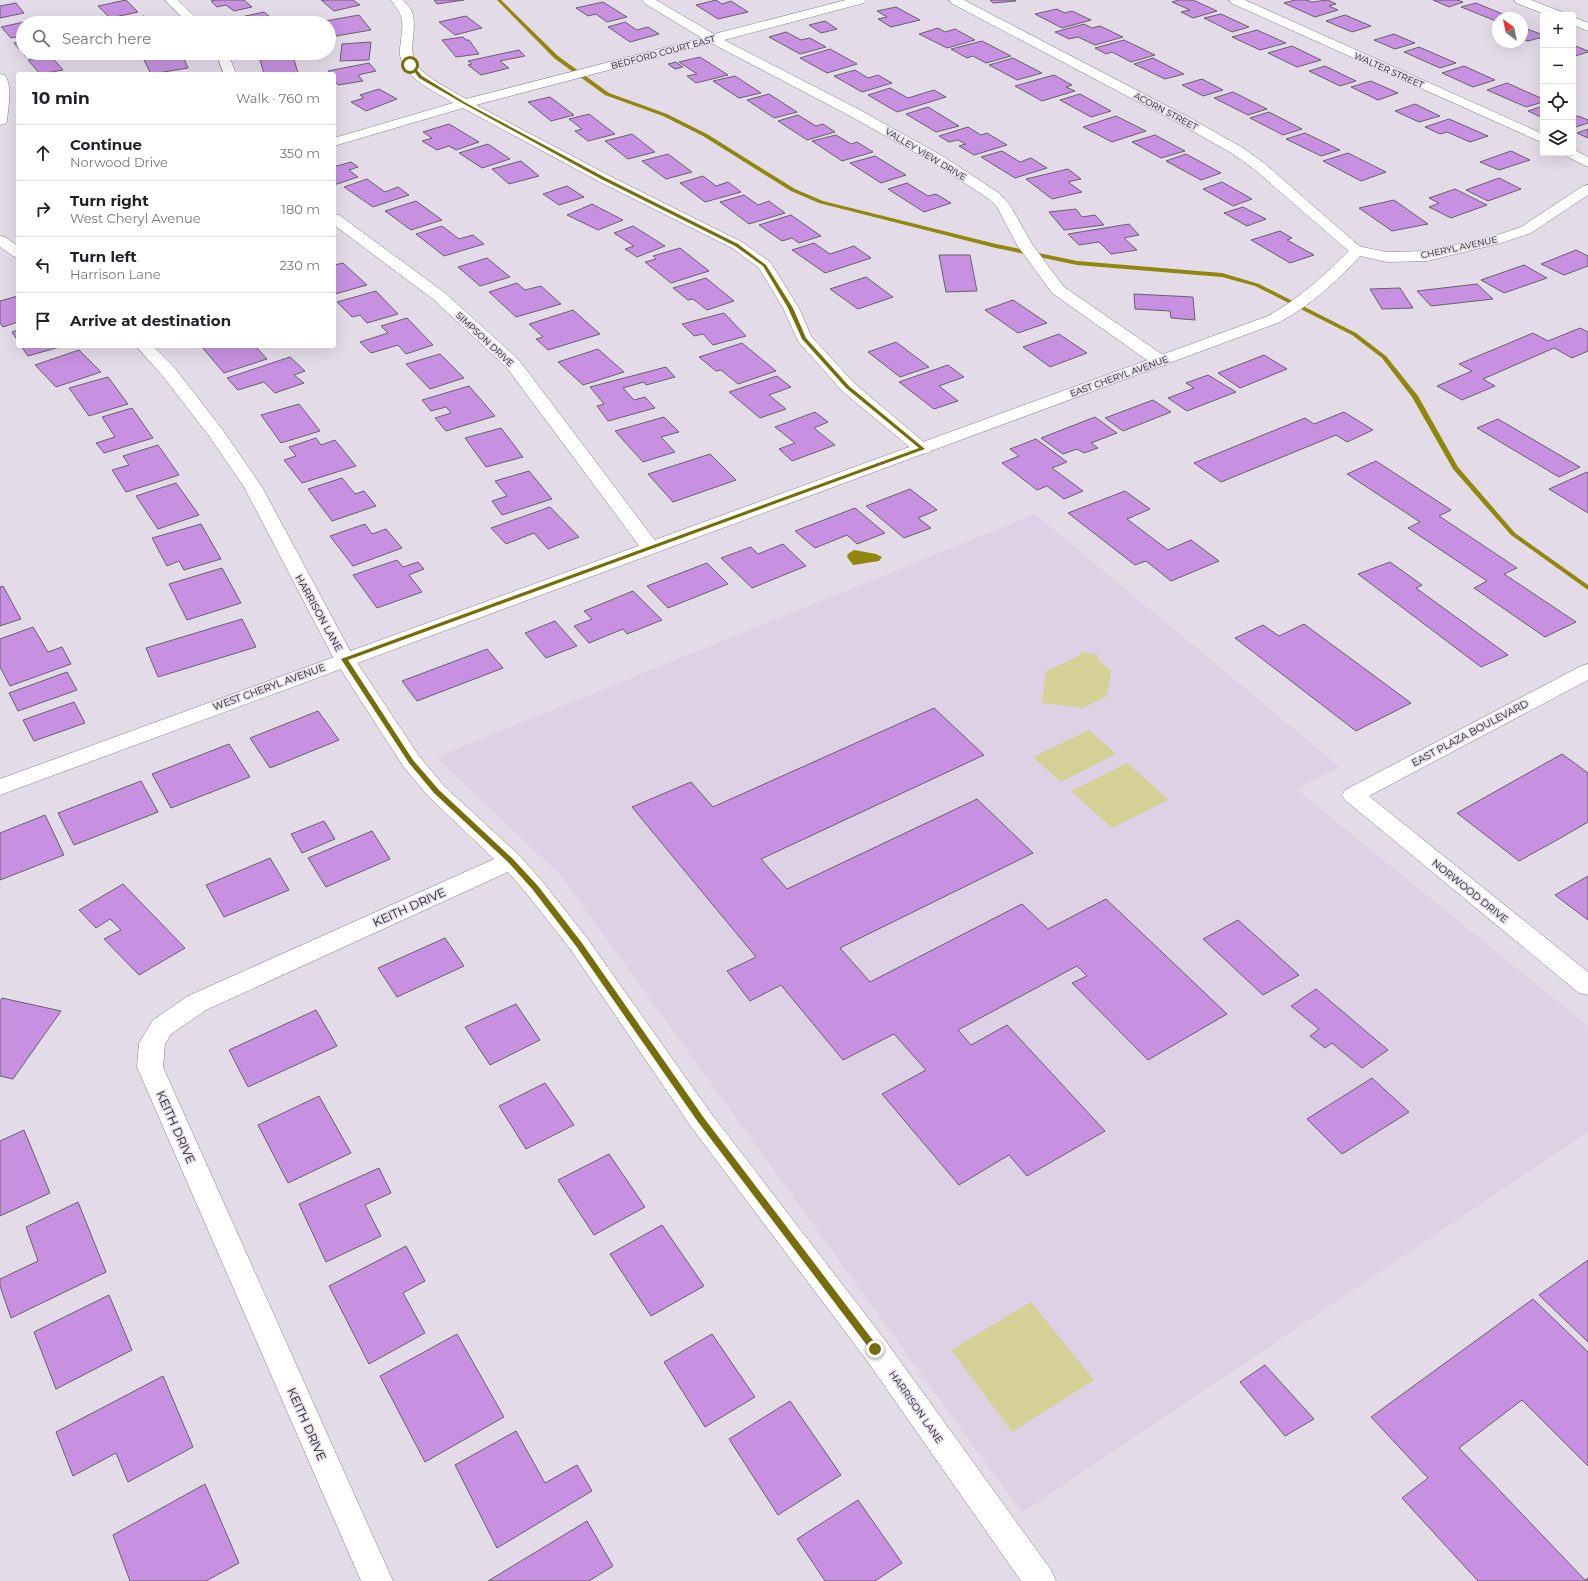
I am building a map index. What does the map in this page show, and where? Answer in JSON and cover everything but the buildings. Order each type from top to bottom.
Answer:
[{"type":"street","points":[[171,0],[188,16]]},
{"type":"street","points":[[397,0],[406,11],[409,25],[406,54],[410,65],[421,77],[465,104],[603,178],[737,245],[765,266],[791,308],[804,338],[848,387],[923,449]]},
{"type":"street","name":"VALLEY VIEW DRIVE","points":[[648,0],[713,39],[855,112],[939,160],[988,192],[1003,204],[1025,245],[1058,290],[1160,361]]},
{"type":"street","name":"BEDFORD COURT EAST","points":[[336,141],[594,69],[860,0]]},
{"type":"street","name":"ACORN STREET","points":[[955,0],[1187,122],[1238,151],[1259,166],[1357,251]]},
{"type":"street","name":"WALTER STREET","points":[[1235,0],[1540,138]]},
{"type":"street","points":[[1520,0],[1550,12]]},
{"type":"street","points":[[1576,22],[1588,27]]},
{"type":"street","points":[[225,60],[229,72]]},
{"type":"street","points":[[0,78],[3,88],[0,121]]},
{"type":"street","points":[[1576,156],[1588,163]]},
{"type":"street","name":"CHERYL AVENUE","points":[[1357,251],[1387,257],[1427,256],[1496,240],[1526,230],[1588,189]]},
{"type":"street","name":"SIMPSON DRIVE","points":[[336,219],[439,296],[512,364],[650,547]]},
{"type":"street","name":"EAST CHERYL AVENUE","points":[[923,449],[1274,319],[1303,302],[1319,290],[1357,251]]},
{"type":"street","name":"HARRISON LANE","points":[[146,348],[178,383],[216,433],[253,487],[344,659],[411,761],[436,791],[511,861],[535,888],[579,944],[701,1120],[875,1349],[1040,1581]]},
{"type":"street","name":"WEST CHERYL AVENUE","points":[[0,787],[344,659],[923,449]]},
{"type":"street","name":"EAST PLAZA BOULEVARD","points":[[1353,795],[1588,671]]},
{"type":"street","name":"NORWOOD DRIVE","points":[[1353,795],[1588,986]]},
{"type":"street","name":"KEITH DRIVE","points":[[377,1581],[150,1067],[152,1043],[162,1026],[197,1003],[511,861]]},
{"type":"shaded area","points":[[1035,514],[1340,767],[1296,789],[1588,1026],[1588,1132],[1022,1513],[561,876],[436,757]]},
{"type":"shaded area","points":[[854,550],[876,554],[882,557],[879,561],[853,565],[847,557],[848,554]]},
{"type":"shaded area","points":[[1080,652],[1098,654],[1097,659],[1111,671],[1107,696],[1083,708],[1042,703],[1046,671],[1079,656]]},
{"type":"shaded area","points":[[1089,730],[1116,754],[1061,782],[1033,757]]},
{"type":"shaded area","points":[[1127,763],[1168,800],[1112,828],[1071,791]]},
{"type":"shaded area","points":[[1031,1302],[1094,1380],[1012,1432],[951,1350]]},
{"type":"waterway","points":[[499,0],[556,57],[607,94],[665,115],[705,135],[793,190],[821,202],[996,246],[1077,263],[1222,275],[1257,285],[1354,334],[1384,357],[1415,396],[1455,468],[1513,534],[1588,588]]},
{"type":"route","points":[[410,65],[421,77],[465,104],[603,178],[737,245],[765,266],[791,308],[804,338],[848,387],[923,449],[344,659],[411,761],[436,791],[511,861],[535,888],[579,944],[701,1120],[875,1349]]}]
